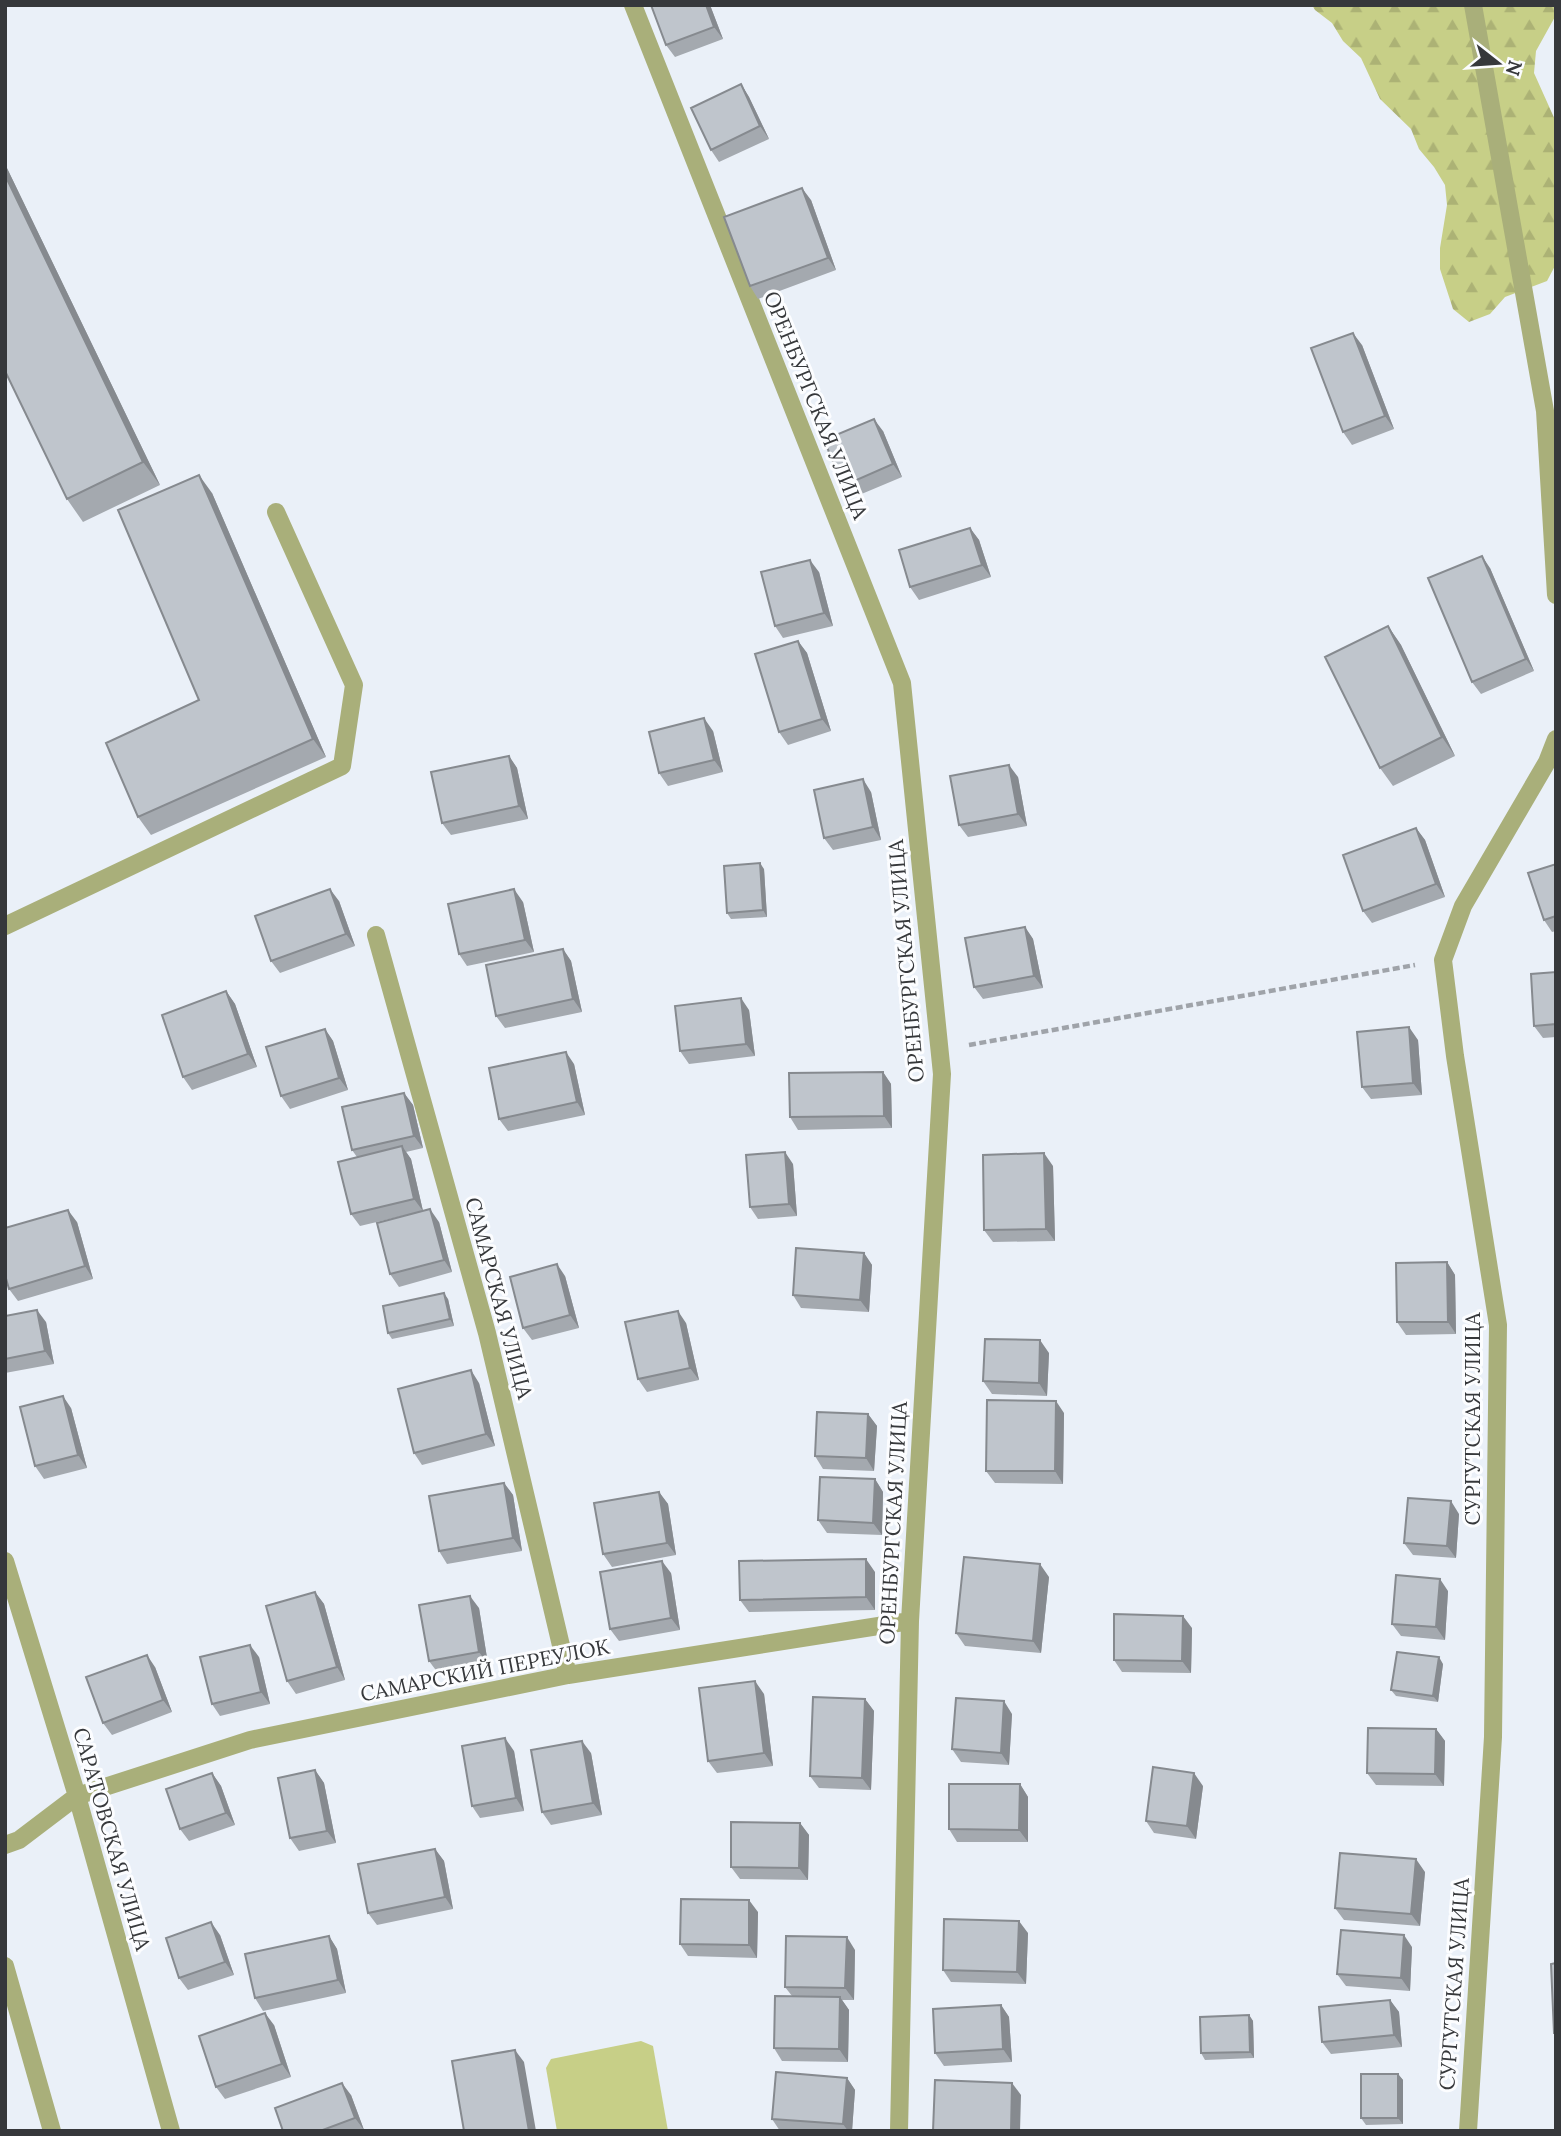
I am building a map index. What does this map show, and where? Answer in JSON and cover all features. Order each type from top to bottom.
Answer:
[{"type":"street","name":"ОРЕНБУРГСКАЯ УЛИЦА","points":[[633,5],[902,683],[941,1088],[910,1621],[899,2131]]},
{"type":"street","points":[[1473,5],[1545,411],[1556,595]]},
{"type":"street","points":[[5,926],[342,766],[354,685],[276,512]]},
{"type":"street","name":"СУРГУТСКАЯ УЛИЦА","points":[[1468,2131],[1493,1737],[1498,1325],[1455,1056],[1443,960],[1463,906],[1547,762],[1556,739]]},
{"type":"street","name":"САМАРСКАЯ УЛИЦА","points":[[376,935],[487,1333],[568,1675]]},
{"type":"street","name":"САРАТОВСКАЯ УЛИЦА","points":[[5,1561],[77,1796],[171,2131]]},
{"type":"street","name":"САМАРСКИЙ ПЕРЕУЛОК","points":[[5,1845],[19,1840],[77,1796],[250,1740],[568,1675],[910,1621]]},
{"type":"street","points":[[5,1966],[52,2131]]},
{"type":"path","points":[[939,1050],[1443,960]]},
{"type":"green space","points":[[1312,5],[1556,5],[1556,15],[1536,51],[1534,73],[1556,122],[1556,264],[1547,281],[1505,297],[1490,314],[1469,322],[1453,309],[1440,269],[1440,248],[1447,205],[1445,185],[1419,149],[1411,129],[1380,99],[1361,58],[1343,41],[1332,23]]},
{"type":"green space","points":[[641,2041],[653,2046],[668,2131],[557,2131],[546,2068],[551,2059]]},
{"type":"building","points":[[651,5],[706,5],[714,27],[666,45]]},
{"type":"building","points":[[741,84],[760,126],[711,150],[691,108]]},
{"type":"building","points":[[5,175],[143,462],[67,499],[5,371]]},
{"type":"building","points":[[802,188],[828,258],[750,286],[724,217]]},
{"type":"building","points":[[1353,333],[1385,416],[1343,432],[1311,348]]},
{"type":"building","points":[[874,419],[893,464],[843,486],[824,440]]},
{"type":"building","points":[[199,475],[313,739],[138,817],[106,743],[199,700],[118,510]]},
{"type":"building","points":[[970,528],[982,565],[910,587],[899,550]]},
{"type":"building","points":[[1482,556],[1526,659],[1472,682],[1428,578]]},
{"type":"building","points":[[810,560],[824,613],[775,626],[761,572]]},
{"type":"building","points":[[1388,626],[1442,737],[1380,768],[1325,657]]},
{"type":"building","points":[[798,641],[822,719],[779,732],[755,654]]},
{"type":"building","points":[[704,718],[714,760],[659,773],[649,732]]},
{"type":"building","points":[[509,756],[519,806],[442,823],[431,772]]},
{"type":"building","points":[[1009,765],[1018,814],[959,825],[950,776]]},
{"type":"building","points":[[863,779],[873,827],[824,838],[814,790]]},
{"type":"building","points":[[1416,828],[1436,884],[1363,911],[1343,855]]},
{"type":"building","points":[[760,863],[763,910],[727,913],[724,866]]},
{"type":"building","points":[[1556,864],[1556,916],[1544,920],[1528,873]]},
{"type":"building","points":[[330,889],[346,934],[271,961],[255,916]]},
{"type":"building","points":[[514,889],[525,940],[459,954],[448,904]]},
{"type":"building","points":[[1025,927],[1034,976],[974,987],[965,938]]},
{"type":"building","points":[[563,949],[573,999],[496,1016],[486,965]]},
{"type":"building","points":[[1556,972],[1556,1024],[1534,1026],[1531,974]]},
{"type":"building","points":[[226,991],[248,1054],[183,1077],[162,1015]]},
{"type":"building","points":[[741,998],[746,1044],[680,1051],[675,1006]]},
{"type":"building","points":[[1409,1027],[1413,1083],[1362,1087],[1357,1032]]},
{"type":"building","points":[[325,1029],[339,1078],[281,1096],[266,1047]]},
{"type":"building","points":[[566,1052],[577,1102],[499,1119],[489,1068]]},
{"type":"building","points":[[883,1072],[884,1116],[790,1117],[789,1073]]},
{"type":"building","points":[[404,1093],[414,1136],[352,1150],[342,1107]]},
{"type":"building","points":[[402,1146],[414,1199],[351,1214],[338,1162]]},
{"type":"building","points":[[785,1152],[789,1204],[750,1207],[746,1155]]},
{"type":"building","points":[[1044,1153],[1046,1229],[984,1230],[983,1155]]},
{"type":"building","points":[[430,1209],[444,1260],[390,1274],[377,1223]]},
{"type":"building","points":[[68,1210],[85,1266],[9,1289],[5,1275],[5,1228]]},
{"type":"building","points":[[796,1248],[864,1253],[860,1300],[793,1295]]},
{"type":"building","points":[[1447,1262],[1448,1322],[1397,1322],[1396,1263]]},
{"type":"building","points":[[557,1264],[570,1315],[523,1328],[510,1277]]},
{"type":"building","points":[[444,1293],[450,1319],[388,1333],[383,1306]]},
{"type":"building","points":[[37,1310],[45,1351],[5,1359],[5,1316]]},
{"type":"building","points":[[678,1311],[690,1368],[638,1379],[625,1322]]},
{"type":"building","points":[[985,1339],[1040,1340],[1039,1383],[983,1381]]},
{"type":"building","points":[[471,1370],[486,1434],[414,1453],[398,1389]]},
{"type":"building","points":[[63,1396],[78,1455],[35,1466],[20,1407]]},
{"type":"building","points":[[987,1400],[1056,1401],[1055,1471],[986,1471]]},
{"type":"building","points":[[817,1412],[868,1414],[866,1458],[815,1456]]},
{"type":"building","points":[[820,1477],[875,1479],[873,1523],[818,1520]]},
{"type":"building","points":[[504,1483],[513,1538],[439,1551],[429,1496]]},
{"type":"building","points":[[659,1492],[667,1543],[603,1554],[594,1503]]},
{"type":"building","points":[[1408,1498],[1451,1501],[1447,1546],[1404,1543]]},
{"type":"building","points":[[964,1557],[1040,1564],[1033,1641],[956,1633]]},
{"type":"building","points":[[866,1559],[866,1597],[740,1600],[739,1561]]},
{"type":"building","points":[[662,1561],[671,1618],[610,1629],[600,1572]]},
{"type":"building","points":[[1396,1575],[1440,1579],[1436,1627],[1392,1624]]},
{"type":"building","points":[[315,1592],[337,1667],[287,1681],[266,1606]]},
{"type":"building","points":[[470,1596],[479,1652],[429,1661],[419,1605]]},
{"type":"building","points":[[1114,1614],[1183,1616],[1182,1661],[1114,1660]]},
{"type":"building","points":[[250,1645],[261,1692],[212,1704],[200,1657]]},
{"type":"building","points":[[1397,1652],[1439,1657],[1433,1696],[1391,1690]]},
{"type":"building","points":[[147,1655],[163,1700],[103,1723],[86,1677]]},
{"type":"building","points":[[755,1681],[764,1753],[708,1761],[699,1688]]},
{"type":"building","points":[[813,1697],[865,1699],[862,1778],[810,1776]]},
{"type":"building","points":[[956,1698],[1004,1701],[1001,1753],[952,1749]]},
{"type":"building","points":[[1368,1728],[1436,1729],[1435,1774],[1367,1773]]},
{"type":"building","points":[[505,1738],[516,1798],[472,1806],[462,1746]]},
{"type":"building","points":[[582,1741],[593,1803],[542,1812],[531,1750]]},
{"type":"building","points":[[1153,1767],[1194,1773],[1187,1826],[1146,1821]]},
{"type":"building","points":[[315,1770],[327,1831],[290,1838],[278,1778]]},
{"type":"building","points":[[212,1773],[226,1813],[180,1829],[166,1789]]},
{"type":"building","points":[[949,1784],[1020,1784],[1019,1830],[949,1829]]},
{"type":"building","points":[[731,1822],[800,1823],[799,1868],[731,1867]]},
{"type":"building","points":[[435,1849],[445,1897],[368,1913],[358,1864]]},
{"type":"building","points":[[1340,1853],[1416,1859],[1411,1914],[1335,1908]]},
{"type":"building","points":[[681,1899],[749,1900],[749,1945],[680,1944]]},
{"type":"building","points":[[944,1919],[1019,1921],[1017,1972],[943,1970]]},
{"type":"building","points":[[211,1922],[225,1962],[179,1978],[166,1938]]},
{"type":"building","points":[[1341,1930],[1404,1935],[1401,1978],[1337,1974]]},
{"type":"building","points":[[329,1936],[338,1980],[255,1998],[245,1954]]},
{"type":"building","points":[[786,1936],[847,1937],[845,1988],[785,1987]]},
{"type":"building","points":[[1556,1963],[1556,2033],[1554,2033],[1551,1964]]},
{"type":"building","points":[[775,1996],[840,1997],[839,2049],[774,2048]]},
{"type":"building","points":[[1390,2000],[1394,2035],[1322,2042],[1319,2007]]},
{"type":"building","points":[[1001,2005],[1003,2049],[935,2053],[933,2009]]},
{"type":"building","points":[[265,2013],[282,2064],[216,2087],[199,2036]]},
{"type":"building","points":[[1249,2015],[1250,2052],[1201,2053],[1200,2017]]},
{"type":"building","points":[[515,2050],[529,2131],[464,2131],[452,2061]]},
{"type":"building","points":[[776,2072],[847,2078],[843,2124],[772,2119]]},
{"type":"building","points":[[1361,2074],[1398,2074],[1398,2118],[1361,2118]]},
{"type":"building","points":[[935,2080],[1012,2083],[1011,2131],[933,2131]]},
{"type":"building","points":[[342,2083],[355,2118],[320,2131],[283,2131],[275,2108]]}]
